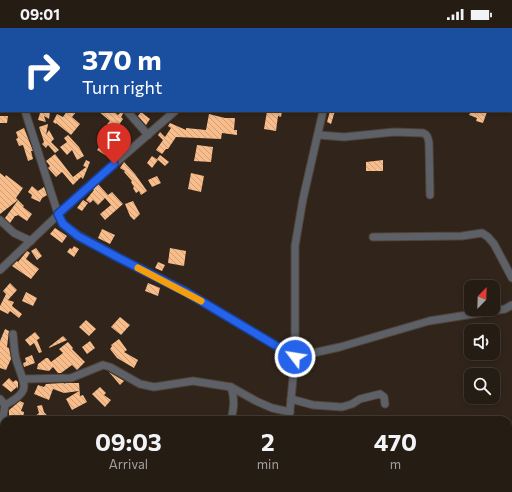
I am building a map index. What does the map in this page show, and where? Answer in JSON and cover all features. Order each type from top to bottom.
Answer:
[{"type":"street","points":[[26,112],[58,214],[63,224],[78,236],[186,292],[295,357],[340,347],[429,321],[505,309],[512,305]]},
{"type":"street","points":[[128,112],[148,135]]},
{"type":"street","points":[[0,270],[81,192],[174,112]]},
{"type":"street","points":[[290,416],[295,357],[296,246],[303,199],[323,112]]},
{"type":"street","points":[[318,135],[344,137],[394,132],[423,133],[428,137],[429,143],[430,195]]},
{"type":"street","points":[[0,220],[14,233],[31,240]]},
{"type":"street","points":[[373,237],[462,236],[482,233],[494,244],[512,278]]},
{"type":"street","points":[[2,416],[3,402],[16,399],[24,388],[24,379],[16,359],[13,334]]},
{"type":"street","points":[[24,379],[71,378],[103,365],[110,367],[140,384],[154,387],[193,381],[231,387],[272,408],[290,412]]},
{"type":"street","points":[[231,387],[235,405],[232,416]]},
{"type":"street","points":[[291,399],[313,405],[342,407],[360,399],[380,394],[384,397],[385,404]]},
{"type":"building","points":[[38,112],[50,112],[49,119],[44,116],[46,122],[38,120],[40,113]]},
{"type":"building","points":[[66,112],[76,112],[72,117],[80,124],[71,135],[53,122],[57,114],[63,117]]},
{"type":"building","points":[[99,112],[114,112],[118,115],[122,112],[121,117],[123,119],[114,132],[119,136],[116,139],[114,138],[110,144],[112,146],[105,155],[97,150],[109,133],[105,131],[109,126],[107,124],[110,121]]},
{"type":"building","points":[[141,112],[150,119],[146,125],[138,116]]},
{"type":"building","points":[[267,112],[282,112],[281,117],[278,116],[276,131],[264,129]]},
{"type":"building","points":[[330,112],[335,112],[331,124],[327,122]]},
{"type":"building","points":[[470,112],[487,112],[483,123],[476,121],[477,118],[469,115]]},
{"type":"building","points":[[209,114],[225,118],[235,118],[234,130],[237,130],[237,135],[222,133],[221,139],[176,137],[168,149],[166,149],[162,154],[156,150],[163,140],[158,135],[160,132],[165,137],[171,128],[168,126],[170,123],[186,130],[186,128],[206,130]]},
{"type":"building","points":[[0,116],[8,116],[7,123],[0,123]]},
{"type":"building","points":[[48,124],[46,135],[49,130],[54,139],[51,142],[59,150],[55,153],[48,145],[46,148],[42,144],[44,142],[39,127]]},
{"type":"building","points":[[24,128],[33,151],[31,151],[33,159],[28,161],[23,145],[19,146],[16,139],[18,138],[16,132]]},
{"type":"building","points":[[68,135],[79,147],[84,156],[77,160],[72,150],[67,155],[60,147],[67,142],[64,138]]},
{"type":"building","points":[[127,140],[130,143],[119,153],[116,151]]},
{"type":"building","points":[[197,145],[213,147],[211,162],[194,161]]},
{"type":"building","points":[[55,154],[73,177],[86,167],[83,166],[86,160],[90,162],[83,179],[81,177],[73,185],[62,172],[56,177],[48,168],[50,166],[46,161]]},
{"type":"building","points":[[160,155],[169,162],[165,166],[157,159]]},
{"type":"building","points":[[152,156],[158,160],[152,168],[147,163]]},
{"type":"building","points":[[383,160],[383,171],[366,171],[366,162]]},
{"type":"building","points":[[124,162],[147,191],[141,195],[139,191],[136,193],[131,182],[132,181],[124,172],[125,171],[120,168]]},
{"type":"building","points":[[0,173],[5,177],[6,175],[23,188],[16,198],[18,200],[0,214]]},
{"type":"building","points":[[191,173],[204,176],[201,192],[188,189]]},
{"type":"building","points":[[157,176],[161,183],[152,187],[148,180]]},
{"type":"building","points":[[98,184],[108,195],[112,192],[123,204],[105,220],[100,214],[111,205],[105,198],[98,205],[93,200],[90,203],[86,200]]},
{"type":"building","points":[[32,186],[38,191],[44,187],[47,195],[42,198],[40,202],[31,198],[32,195],[28,192]]},
{"type":"building","points":[[18,200],[24,206],[23,207],[32,214],[27,221],[18,215],[15,216],[10,223],[5,218]]},
{"type":"building","points":[[83,200],[88,203],[82,211],[77,208]]},
{"type":"building","points":[[133,201],[140,214],[134,220],[130,216],[125,204]]},
{"type":"building","points":[[55,228],[67,236],[62,243],[50,234]]},
{"type":"building","points":[[102,229],[115,235],[110,244],[98,238]]},
{"type":"building","points":[[74,246],[79,249],[74,257],[67,252]]},
{"type":"building","points":[[36,248],[42,256],[37,260],[31,251]]},
{"type":"building","points":[[170,248],[186,251],[184,266],[168,263]]},
{"type":"building","points":[[27,251],[30,253],[26,259],[39,269],[31,279],[12,266],[17,261],[18,262]]},
{"type":"building","points":[[158,262],[165,265],[162,271],[155,268]]},
{"type":"building","points":[[10,283],[17,290],[8,300],[14,302],[12,306],[22,314],[19,318],[10,311],[8,314],[0,310],[0,306],[6,294],[3,291]]},
{"type":"building","points":[[148,283],[160,288],[158,296],[145,291]]},
{"type":"building","points":[[26,292],[37,298],[33,306],[22,301]]},
{"type":"building","points":[[120,317],[130,325],[121,335],[111,327]]},
{"type":"building","points":[[86,320],[96,329],[89,336],[79,327]]},
{"type":"building","points":[[5,329],[9,331],[7,347],[9,348],[11,359],[6,370],[0,368],[0,341]]},
{"type":"building","points":[[35,332],[40,338],[37,340],[42,352],[39,353],[34,343],[30,346],[25,340]]},
{"type":"building","points":[[63,336],[67,340],[49,348],[49,347]]},
{"type":"building","points":[[119,339],[127,350],[124,352],[138,360],[134,368],[117,358],[110,349],[112,346],[111,345]]},
{"type":"building","points":[[90,341],[95,348],[87,354],[82,347]]},
{"type":"building","points":[[68,342],[73,348],[72,349],[85,362],[77,370],[72,365],[61,373],[58,373],[53,367],[49,371],[37,369],[38,364],[46,358],[48,358],[51,362],[63,353],[59,349]]},
{"type":"building","points":[[32,355],[35,363],[24,367],[23,363],[26,362],[25,358]]},
{"type":"building","points":[[109,372],[124,381],[120,385]]},
{"type":"building","points":[[9,378],[13,382],[16,380],[18,382],[18,389],[17,387],[11,392],[2,385]]},
{"type":"building","points":[[79,383],[80,396],[83,395],[87,402],[72,410],[66,399],[79,391],[64,393],[53,389],[49,400],[34,394],[38,385],[44,387],[46,384]]},
{"type":"building","points":[[100,387],[106,393],[104,395],[111,400],[105,407],[92,394]]},
{"type":"building","points":[[20,401],[24,403],[21,411],[24,412],[23,416],[9,416],[9,410]]},
{"type":"building","points":[[42,405],[44,412],[48,416],[35,416],[39,413],[37,406]]},
{"type":"slow traffic","points":[[138,268],[201,301]]},
{"type":"route","points":[[114,164],[58,214],[63,224],[78,236],[186,292],[295,357]]}]
